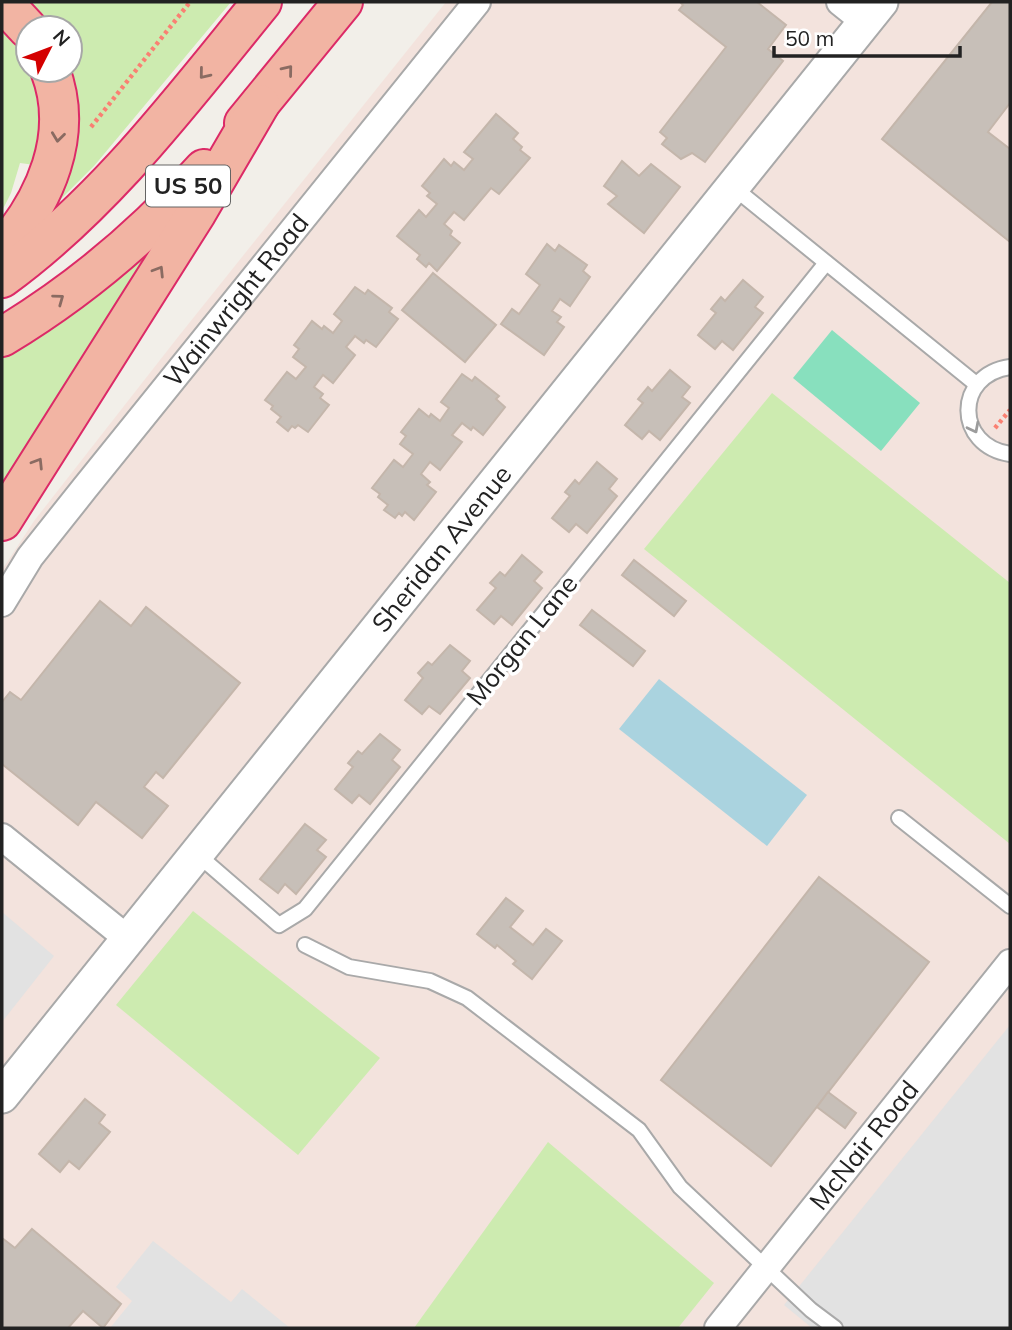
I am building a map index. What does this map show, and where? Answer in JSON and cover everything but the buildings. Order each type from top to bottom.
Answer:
[{"type":"highway","name":"US 50","points":[[2,278],[55,236],[118,174],[262,2]]},
{"type":"highway","name":"US 50","points":[[2,337],[56,302],[166,209],[260,104],[343,2]]},
{"type":"highway","points":[[2,250],[30,212],[52,166],[57,148],[60,111],[53,84]]},
{"type":"highway","points":[[2,521],[197,212],[260,104]]},
{"type":"street","name":"Wainwright Road","points":[[2,603],[30,557],[83,489],[477,2]]},
{"type":"street","name":"Sheridan Avenue","points":[[2,1096],[732,187],[862,8]]},
{"type":"street","points":[[2,837],[128,939]]},
{"type":"street","name":"McNair Road","points":[[718,1328],[1010,963]]},
{"type":"lane","points":[[732,187],[976,384]]},
{"type":"lane","name":"Morgan Lane","points":[[197,854],[279,925],[305,909],[827,263]]},
{"type":"lane","points":[[1010,367],[998,369],[976,384],[968,409],[969,422],[983,443],[995,451],[1010,454]]},
{"type":"lane","points":[[899,818],[1010,906]]},
{"type":"lane","points":[[305,945],[349,967],[430,981],[467,998],[639,1130],[680,1187],[811,1310],[835,1328]]},
{"type":"path","points":[[87,132],[190,2]]},
{"type":"path","points":[[993,431],[1010,410]]},
{"type":"shaded area","points":[[446,2],[1010,2],[1010,1328],[2,1328],[2,570],[34,521]]},
{"type":"shaded area","points":[[2,912],[54,956],[2,1022]]},
{"type":"shaded area","points":[[1010,1025],[1010,1328],[812,1328],[784,1305]]},
{"type":"shaded area","points":[[153,1241],[231,1302],[242,1289],[290,1328],[110,1328],[132,1301],[116,1287]]},
{"type":"green space","points":[[26,2],[231,2],[94,166],[49,211],[68,84],[84,84],[84,14],[35,14]]},
{"type":"green space","points":[[2,24],[14,41],[14,84],[35,84],[40,131],[35,165],[20,163],[11,193],[2,211]]},
{"type":"green space","points":[[183,215],[2,500],[2,356],[80,306]]},
{"type":"green space","points":[[832,330],[920,403],[881,451],[793,378]]},
{"type":"green space","points":[[772,393],[1010,583],[1010,844],[644,549]]},
{"type":"green space","points":[[193,911],[380,1058],[298,1155],[116,1005]]},
{"type":"green space","points":[[548,1142],[714,1283],[678,1328],[414,1328]]},
{"type":"water","points":[[659,679],[807,795],[767,846],[619,729]]}]
